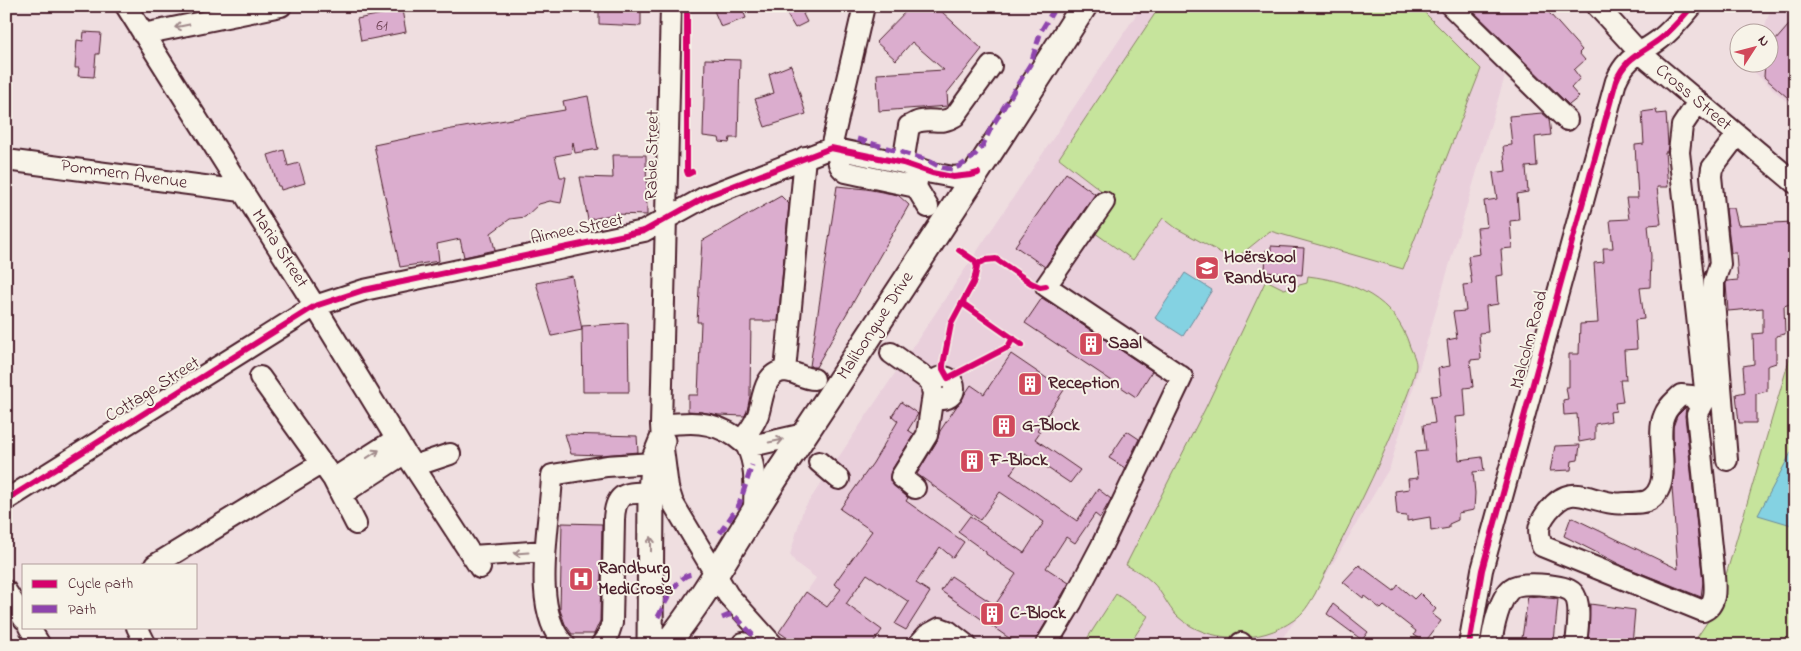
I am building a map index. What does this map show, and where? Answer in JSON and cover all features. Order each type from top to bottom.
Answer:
[{"type":"main road","name":"Malibongwe Drive","points":[[682,645],[704,615],[719,579],[754,512],[978,173],[1084,6]]},
{"type":"main road","name":"Malibongwe Drive","points":[[666,645],[764,520],[776,496],[819,426],[1095,6]]},
{"type":"main road","points":[[650,645],[651,493],[659,443]]},
{"type":"street","name":"Maria Street","points":[[126,6],[405,453],[476,562],[545,551]]},
{"type":"street","points":[[143,34],[281,6]]},
{"type":"street","name":"Rabie Street","points":[[671,6],[667,219],[659,443],[672,503],[735,604],[773,645]]},
{"type":"street","points":[[864,6],[834,148],[839,167],[846,172],[917,173],[953,176],[978,173]]},
{"type":"street","points":[[1451,6],[1567,120]]},
{"type":"street","name":"Cross Street","points":[[1597,6],[1639,52],[1795,182]]},
{"type":"street","name":"Malcolm Road","points":[[1469,645],[1482,570],[1616,81],[1624,66],[1639,52],[1668,33],[1692,6]]},
{"type":"street","points":[[928,207],[917,173],[909,126],[921,120],[938,122],[949,120],[955,116],[991,66]]},
{"type":"street","points":[[1698,102],[1682,126],[1680,152],[1705,389],[1705,400],[1701,408],[1698,414],[1715,593],[1712,602],[1703,611],[1542,546],[1538,526],[1551,507],[1564,497],[1576,494],[1612,503],[1636,503],[1647,501],[1658,492],[1662,483],[1662,426],[1664,416],[1669,407],[1681,395],[1692,396],[1701,408]]},
{"type":"street","points":[[1727,460],[1714,282],[1720,264],[1710,176],[1712,168],[1737,135]]},
{"type":"street","points":[[834,148],[917,173],[947,190],[954,208]]},
{"type":"street","name":"Aimee Street","points":[[315,306],[364,290],[632,234],[654,226],[696,201],[805,157],[834,148]]},
{"type":"street","points":[[786,371],[805,157]]},
{"type":"street","name":"Pommern Avenue","points":[[6,160],[242,191]]},
{"type":"street","points":[[1046,645],[1072,602],[1102,545],[1182,377],[1046,286],[1104,202]]},
{"type":"street","name":"Cottage Street","points":[[6,500],[315,306]]},
{"type":"street","points":[[891,353],[933,388],[927,434],[901,477],[915,488]]},
{"type":"street","points":[[754,512],[755,480],[743,443],[757,416],[764,387],[777,373],[786,371],[814,379]]},
{"type":"street","points":[[260,377],[332,479],[356,524]]},
{"type":"street","points":[[565,645],[557,636],[548,612],[545,551],[552,475],[607,466],[659,443],[687,423],[711,424],[728,432],[743,443],[804,434]]},
{"type":"street","points":[[158,564],[332,479],[405,453],[450,454]]},
{"type":"street","points":[[819,462],[839,479]]},
{"type":"street","points":[[601,645],[608,635],[612,623],[614,515],[616,503],[627,494],[651,493]]},
{"type":"street","points":[[1491,645],[1498,611],[1512,588],[1522,584],[1561,588],[1572,592],[1578,601],[1576,645]]},
{"type":"street","points":[[6,591],[22,616]]},
{"type":"street","points":[[30,628],[40,645]]},
{"type":"street","points":[[138,628],[146,645]]},
{"type":"street","points":[[918,645],[927,635],[940,628],[948,631],[966,645]]},
{"type":"shaded area","name":"Hoërskool Randburg","points":[[1142,6],[1441,6],[1507,69],[1390,467],[1313,597],[1277,645],[774,645],[779,632],[816,578],[796,563],[790,555],[803,510]]},
{"type":"shaded area","points":[[1773,6],[1795,6],[1795,109],[1754,72],[1778,72],[1778,22],[1766,22]]},
{"type":"green space","points":[[1160,6],[1418,6],[1481,69],[1403,269],[1270,231],[1234,260],[1176,228],[1163,218],[1133,260],[1091,230],[1111,198],[1059,158]]},
{"type":"green space","points":[[1308,276],[1357,288],[1371,295],[1384,305],[1403,330],[1415,360],[1414,374],[1393,432],[1372,479],[1308,605],[1294,620],[1281,628],[1266,633],[1234,638],[1203,632],[1177,616],[1152,582],[1126,565],[1206,407],[1266,280],[1284,289],[1307,283]]},
{"type":"green space","points":[[1795,340],[1795,645],[1692,645],[1716,609]]},
{"type":"green space","points":[[1116,594],[1148,616],[1129,645],[1083,645]]},
{"type":"water","points":[[1185,273],[1212,290],[1183,336],[1155,318]]},
{"type":"water","points":[[1795,445],[1795,526],[1758,515]]},
{"type":"building","points":[[641,6],[641,26],[599,24],[599,7]]},
{"type":"building","points":[[712,6],[741,6],[746,18],[721,27]]},
{"type":"building","points":[[782,6],[813,6],[803,14],[807,22],[795,28]]},
{"type":"building","points":[[911,6],[945,6],[941,11],[982,49],[947,93],[948,106],[879,111],[877,74],[944,70],[912,42],[896,60],[876,42]]},
{"type":"building","points":[[1468,6],[1543,6],[1582,50],[1579,53],[1585,60],[1574,70],[1580,78],[1571,88],[1579,97],[1569,105]]},
{"type":"building","points":[[402,10],[406,32],[361,41],[357,19]]},
{"type":"building","points":[[1795,18],[1795,104],[1764,77],[1764,72],[1778,72],[1778,38]]},
{"type":"building","points":[[84,32],[101,33],[99,54],[96,54],[94,77],[78,76],[79,68],[75,68],[77,40],[83,41]]},
{"type":"building","points":[[705,59],[740,60],[738,138],[730,138],[729,143],[720,142],[719,138],[703,136]]},
{"type":"building","points":[[791,65],[806,114],[765,127],[755,99],[774,93],[769,74]]},
{"type":"building","points":[[588,96],[598,149],[575,153],[573,142],[571,153],[555,156],[560,177],[566,177],[561,203],[550,201],[539,204],[525,217],[510,219],[491,233],[495,250],[464,257],[460,239],[437,244],[439,261],[400,267],[374,145],[452,129],[565,110],[563,101]]},
{"type":"building","points":[[1656,110],[1657,114],[1666,113],[1668,145],[1667,152],[1665,152],[1668,187],[1657,187],[1661,224],[1648,225],[1651,256],[1650,287],[1640,288],[1644,319],[1635,320],[1637,349],[1624,350],[1626,380],[1620,380],[1623,402],[1615,403],[1616,411],[1610,412],[1611,421],[1595,424],[1595,439],[1579,442],[1577,414],[1564,415],[1563,400],[1568,399],[1566,387],[1569,387],[1569,354],[1579,354],[1580,324],[1598,323],[1594,263],[1604,262],[1603,248],[1613,248],[1610,220],[1629,219],[1626,198],[1638,198],[1635,145],[1644,144],[1642,112]]},
{"type":"building","points":[[1542,113],[1549,119],[1551,135],[1535,137],[1537,166],[1526,167],[1528,192],[1517,194],[1519,220],[1510,221],[1512,248],[1501,249],[1503,275],[1496,276],[1498,304],[1486,306],[1488,332],[1479,333],[1481,359],[1470,360],[1473,387],[1464,388],[1466,416],[1455,417],[1459,460],[1482,457],[1484,471],[1473,472],[1474,510],[1458,513],[1458,520],[1449,524],[1449,528],[1431,531],[1430,517],[1407,521],[1407,516],[1397,515],[1395,491],[1409,489],[1408,479],[1418,478],[1415,452],[1426,451],[1423,425],[1435,423],[1431,396],[1441,395],[1438,368],[1450,366],[1447,340],[1457,338],[1453,312],[1466,311],[1463,285],[1472,284],[1468,256],[1480,254],[1477,228],[1487,227],[1484,201],[1497,199],[1493,173],[1506,171],[1503,146],[1512,145],[1509,116]]},
{"type":"building","points":[[284,150],[288,166],[299,163],[305,183],[281,190],[268,155]]},
{"type":"building","points":[[612,155],[646,155],[647,215],[614,214],[588,220],[580,177],[613,178]]},
{"type":"building","points":[[1066,173],[1095,194],[1045,267],[1015,246]]},
{"type":"building","points":[[837,186],[898,195],[909,205],[816,367],[812,367],[810,366]]},
{"type":"building","points":[[781,196],[789,204],[778,321],[751,321],[750,396],[745,416],[688,411],[688,395],[698,395],[701,322],[697,322],[702,241]]},
{"type":"building","points":[[1726,208],[1734,208],[1738,225],[1792,222],[1793,233],[1795,233],[1793,303],[1784,306],[1785,334],[1776,336],[1776,363],[1767,366],[1767,391],[1756,394],[1756,423],[1739,423],[1736,394],[1745,392],[1743,366],[1754,364],[1753,334],[1763,333],[1763,308],[1728,311],[1726,284],[1727,281],[1738,280],[1736,253],[1731,253]]},
{"type":"building","points":[[1271,246],[1304,248],[1302,275],[1265,272],[1266,250],[1271,250]]},
{"type":"building","points":[[572,276],[582,330],[552,336],[536,283]]},
{"type":"building","name":"Saal","points":[[1042,298],[1152,371],[1136,397],[1025,323]]},
{"type":"building","points":[[628,323],[629,392],[583,392],[582,326]]},
{"type":"building","points":[[1011,354],[1064,390],[1037,430],[1040,432],[1035,439],[1080,470],[1070,483],[1025,453],[1010,474],[1077,521],[1098,489],[1111,499],[1100,518],[1095,514],[1075,543],[1066,537],[1046,568],[1069,583],[1034,645],[1019,645],[941,591],[951,576],[995,605],[1016,574],[958,532],[970,516],[1024,553],[1044,522],[1000,492],[980,520],[917,474],[937,441],[940,431],[971,385],[984,394]]},
{"type":"building","points":[[901,402],[918,414],[908,430],[914,434],[891,471],[890,481],[908,498],[906,501],[964,542],[953,558],[940,547],[916,583],[930,592],[906,630],[895,624],[909,602],[867,574],[846,604],[882,630],[872,645],[797,645],[779,632],[806,592],[827,607],[841,589],[834,584],[872,531],[840,509],[873,463],[898,421],[892,416]]},
{"type":"building","points":[[1686,407],[1685,416],[1703,582],[1701,597],[1623,566],[1564,536],[1571,517],[1678,569],[1672,487],[1674,474],[1673,427],[1677,416]]},
{"type":"building","points":[[1127,431],[1139,439],[1125,468],[1109,458]]},
{"type":"building","points":[[565,434],[637,436],[638,452],[602,455],[571,454]]},
{"type":"building","points":[[1580,445],[1578,460],[1572,461],[1571,470],[1550,471],[1555,446]]},
{"type":"building","name":"Randburg MediCross","points":[[562,523],[602,524],[600,621],[594,634],[572,634],[565,624],[560,610]]},
{"type":"building","points":[[1359,565],[1394,591],[1398,585],[1414,599],[1420,593],[1436,609],[1432,614],[1441,621],[1425,642],[1414,635],[1416,631],[1384,606],[1381,609],[1343,582]]},
{"type":"building","points":[[1528,596],[1558,599],[1554,642],[1548,640],[1548,645],[1521,645]]},
{"type":"building","points":[[1333,604],[1368,632],[1362,640],[1327,614]]},
{"type":"building","points":[[1590,604],[1635,610],[1632,645],[1588,645]]},
{"type":"marked path","points":[[857,139],[927,160],[942,168],[952,169],[972,158],[982,147],[991,128],[1031,63],[1041,31],[1056,6]]},
{"type":"marked path","points":[[720,533],[739,505],[752,465]]},
{"type":"marked path","points":[[658,617],[677,584],[687,575],[693,574]]},
{"type":"marked path","points":[[722,618],[734,615],[762,645]]},
{"type":"cycle path","points":[[687,6],[687,171],[688,174],[692,172]]},
{"type":"cycle path","points":[[1469,645],[1482,570],[1616,81],[1629,61],[1663,36],[1692,6]]},
{"type":"cycle path","points":[[6,500],[315,306],[364,290],[644,231],[707,196],[831,148],[903,163],[932,173],[953,177],[978,173]]},
{"type":"cycle path","points":[[959,250],[975,261],[977,267],[974,281],[951,324],[943,365],[948,378],[1008,347],[1013,338]]},
{"type":"cycle path","points":[[976,264],[996,259],[1031,283],[1040,287],[1046,286]]},
{"type":"cycle path","points":[[962,303],[1022,345]]},
{"type":"place","name":"Hoërskool Randburg","points":[[1207,268]]},
{"type":"place","name":"Saal","points":[[1091,344]]},
{"type":"place","name":"Reception","points":[[1030,384]]},
{"type":"place","name":"G-Block","points":[[1004,426]]},
{"type":"place","name":"F-Block","points":[[972,461]]},
{"type":"place","name":"Randburg MediCross","points":[[581,579]]},
{"type":"place","name":"C-Block","points":[[992,614]]}]
